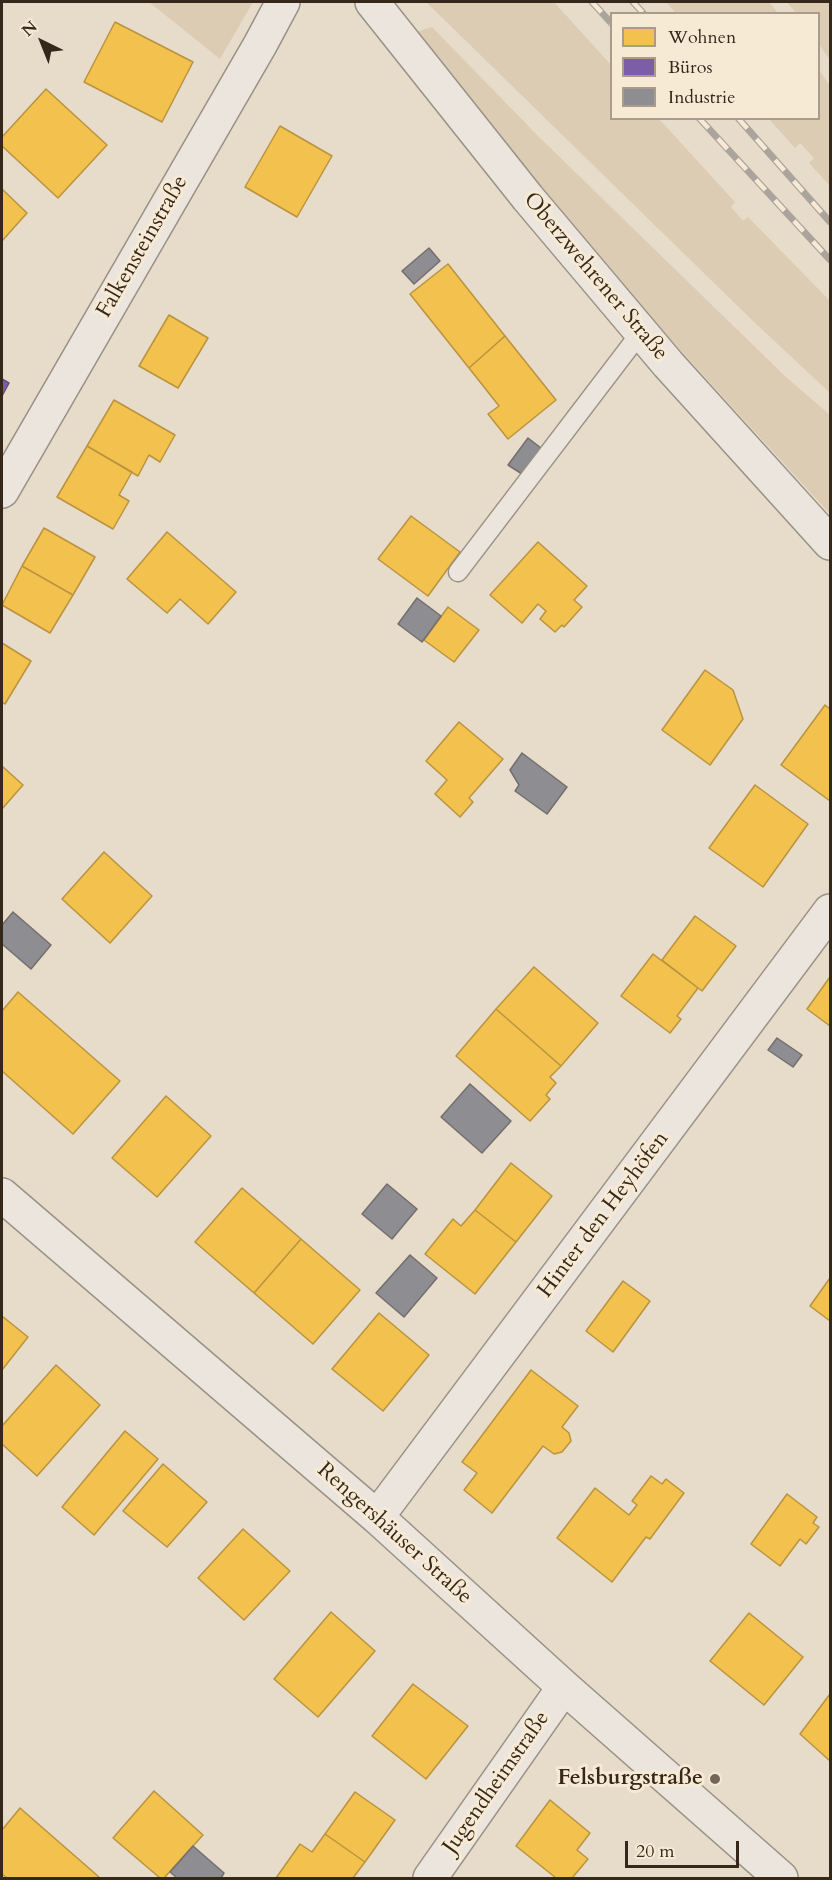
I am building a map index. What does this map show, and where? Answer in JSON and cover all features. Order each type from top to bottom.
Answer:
[{"type":"street","name":"Falkensteinstraße","points":[[2,491],[283,2]]},
{"type":"street","name":"Oberzwehrener Straße","points":[[372,2],[528,198],[668,364],[831,543]]},
{"type":"street","name":"Hinter den Heyhöfen","points":[[377,1518],[831,911]]},
{"type":"street","name":"Rengershäuser Straße","points":[[2,1195],[377,1518],[781,1878]]},
{"type":"street","name":"Jugendheimstraße","points":[[430,1878],[564,1687]]},
{"type":"lane","points":[[458,572],[641,332]]},
{"type":"shaded area","points":[[149,2],[253,2],[220,59]]},
{"type":"shaded area","points":[[426,2],[554,2],[610,64],[610,120],[660,120],[735,202],[731,207],[743,221],[748,217],[830,301],[830,393],[753,321]]},
{"type":"shaded area","points":[[666,2],[769,2],[777,12],[675,12]]},
{"type":"shaded area","points":[[787,2],[828,2],[830,4],[830,60],[820,45],[820,12],[795,12]]},
{"type":"shaded area","points":[[432,27],[538,136],[786,377],[830,415],[830,514],[662,330],[484,118],[416,32]]},
{"type":"shaded area","points":[[820,71],[830,86],[830,186],[809,163],[814,158],[800,143],[795,148],[770,120],[820,120]]},
{"type":"building: Wohnen","points":[[115,22],[193,62],[162,122],[84,82]]},
{"type":"building: Wohnen","points":[[46,89],[107,145],[58,198],[2,146],[2,137]]},
{"type":"building: Wohnen","points":[[280,126],[332,156],[297,217],[245,187]]},
{"type":"building: Wohnen","points":[[2,189],[27,213],[2,241]]},
{"type":"building: Wohnen","points":[[448,264],[505,336],[469,368],[410,294]]},
{"type":"building: Wohnen","points":[[169,315],[208,338],[178,388],[139,366]]},
{"type":"building: Wohnen","points":[[505,336],[556,400],[508,439],[488,414],[499,406],[469,368]]},
{"type":"building: Wohnen","points":[[114,400],[175,435],[160,462],[149,455],[138,476],[87,446]]},
{"type":"building: Wohnen","points":[[87,446],[132,472],[119,495],[129,501],[113,529],[57,497]]},
{"type":"building: Wohnen","points":[[411,516],[460,552],[428,596],[378,559]]},
{"type":"building: Wohnen","points":[[44,528],[95,557],[73,595],[22,566]]},
{"type":"building: Wohnen","points":[[167,532],[236,592],[208,624],[180,599],[167,613],[127,579]]},
{"type":"building: Wohnen","points":[[538,542],[587,586],[574,600],[582,607],[564,627],[562,625],[555,632],[540,619],[546,611],[538,604],[522,623],[490,595]]},
{"type":"building: Wohnen","points":[[22,566],[73,595],[50,633],[2,605]]},
{"type":"building: Wohnen","points":[[448,607],[479,630],[454,662],[424,640]]},
{"type":"building: Wohnen","points":[[2,643],[31,661],[5,704],[2,702]]},
{"type":"building: Wohnen","points":[[705,670],[733,690],[743,719],[710,765],[662,730]]},
{"type":"building: Wohnen","points":[[825,705],[830,709],[830,801],[781,765]]},
{"type":"building: Wohnen","points":[[459,722],[503,759],[469,798],[473,802],[460,817],[435,794],[447,780],[426,761]]},
{"type":"building: Wohnen","points":[[2,766],[23,785],[2,809]]},
{"type":"building: Wohnen","points":[[755,785],[808,824],[763,887],[709,848]]},
{"type":"building: Wohnen","points":[[104,852],[152,896],[110,943],[62,899]]},
{"type":"building: Wohnen","points":[[695,916],[736,946],[702,991],[662,960]]},
{"type":"building: Wohnen","points":[[653,954],[698,988],[677,1016],[681,1019],[670,1033],[621,996]]},
{"type":"building: Wohnen","points":[[534,967],[598,1023],[561,1066],[496,1009]]},
{"type":"building: Wohnen","points":[[830,977],[830,1026],[807,1009]]},
{"type":"building: Wohnen","points":[[18,992],[120,1081],[73,1134],[2,1071],[2,1011]]},
{"type":"building: Wohnen","points":[[496,1009],[561,1066],[550,1077],[556,1083],[546,1095],[550,1099],[530,1121],[456,1056]]},
{"type":"building: Wohnen","points":[[166,1096],[211,1136],[157,1197],[112,1158]]},
{"type":"building: Wohnen","points":[[511,1163],[552,1196],[516,1242],[475,1210]]},
{"type":"building: Wohnen","points":[[242,1188],[301,1239],[254,1293],[195,1242]]},
{"type":"building: Wohnen","points":[[475,1210],[516,1242],[475,1294],[425,1254],[453,1219],[461,1226]]},
{"type":"building: Wohnen","points":[[301,1239],[360,1290],[313,1344],[254,1293]]},
{"type":"building: Wohnen","points":[[830,1278],[830,1321],[810,1306]]},
{"type":"building: Wohnen","points":[[623,1281],[650,1301],[613,1352],[586,1331]]},
{"type":"building: Wohnen","points":[[379,1313],[429,1355],[383,1411],[332,1369]]},
{"type":"building: Wohnen","points":[[2,1316],[28,1337],[2,1370]]},
{"type":"building: Wohnen","points":[[56,1365],[100,1405],[37,1476],[2,1444],[2,1426]]},
{"type":"building: Wohnen","points":[[531,1370],[578,1406],[562,1427],[569,1433],[571,1441],[562,1452],[554,1454],[543,1446],[492,1513],[464,1490],[477,1473],[462,1462]]},
{"type":"building: Wohnen","points":[[125,1431],[158,1459],[94,1535],[62,1507]]},
{"type":"building: Wohnen","points":[[163,1464],[207,1502],[167,1547],[123,1511]]},
{"type":"building: Wohnen","points":[[651,1476],[662,1484],[666,1479],[684,1493],[650,1539],[646,1537],[612,1582],[557,1538],[595,1488],[629,1515],[637,1505],[632,1501]]},
{"type":"building: Wohnen","points":[[787,1494],[817,1517],[813,1523],[819,1527],[806,1544],[800,1539],[780,1566],[751,1544]]},
{"type":"building: Wohnen","points":[[243,1529],[290,1571],[244,1620],[198,1578]]},
{"type":"building: Wohnen","points":[[331,1612],[375,1651],[318,1717],[274,1679]]},
{"type":"building: Wohnen","points":[[749,1613],[803,1657],[764,1705],[710,1661]]},
{"type":"building: Wohnen","points":[[413,1684],[468,1726],[426,1779],[372,1736]]},
{"type":"building: Wohnen","points":[[830,1694],[830,1761],[800,1734]]},
{"type":"building: Wohnen","points":[[154,1791],[203,1835],[164,1878],[160,1878],[113,1838]]},
{"type":"building: Wohnen","points":[[355,1792],[395,1820],[365,1862],[325,1834]]},
{"type":"building: Wohnen","points":[[550,1800],[590,1833],[577,1850],[588,1859],[572,1878],[556,1878],[516,1846]]},
{"type":"building: Wohnen","points":[[20,1808],[99,1877],[7,1878],[2,1874],[2,1830]]},
{"type":"building: Wohnen","points":[[325,1834],[365,1862],[353,1878],[276,1878],[300,1844],[312,1852]]},
{"type":"building: Büros","points":[[2,379],[9,383],[2,396]]},
{"type":"building: Industrie","points":[[429,248],[440,261],[414,284],[402,271]]},
{"type":"building: Industrie","points":[[528,438],[541,448],[522,474],[508,465]]},
{"type":"building: Industrie","points":[[417,598],[441,616],[422,642],[398,624]]},
{"type":"building: Industrie","points":[[522,753],[567,787],[547,814],[515,791],[519,785],[510,770]]},
{"type":"building: Industrie","points":[[13,912],[51,945],[31,969],[2,944],[2,925]]},
{"type":"building: Industrie","points":[[777,1038],[802,1055],[793,1067],[768,1050]]},
{"type":"building: Industrie","points":[[470,1084],[511,1121],[482,1153],[441,1117]]},
{"type":"building: Industrie","points":[[387,1184],[417,1209],[392,1239],[362,1214]]},
{"type":"building: Industrie","points":[[410,1255],[437,1278],[404,1317],[376,1293]]},
{"type":"building: Industrie","points":[[193,1846],[224,1873],[221,1878],[177,1878],[170,1872]]},
{"type":"railway","points":[[592,2],[610,22]]},
{"type":"railway","points":[[633,2],[642,12]]},
{"type":"railway","points":[[701,120],[830,260]]},
{"type":"railway","points":[[740,120],[830,222]]},
{"type":"place","name":"Felsburgstraße","points":[[715,1779]]}]
